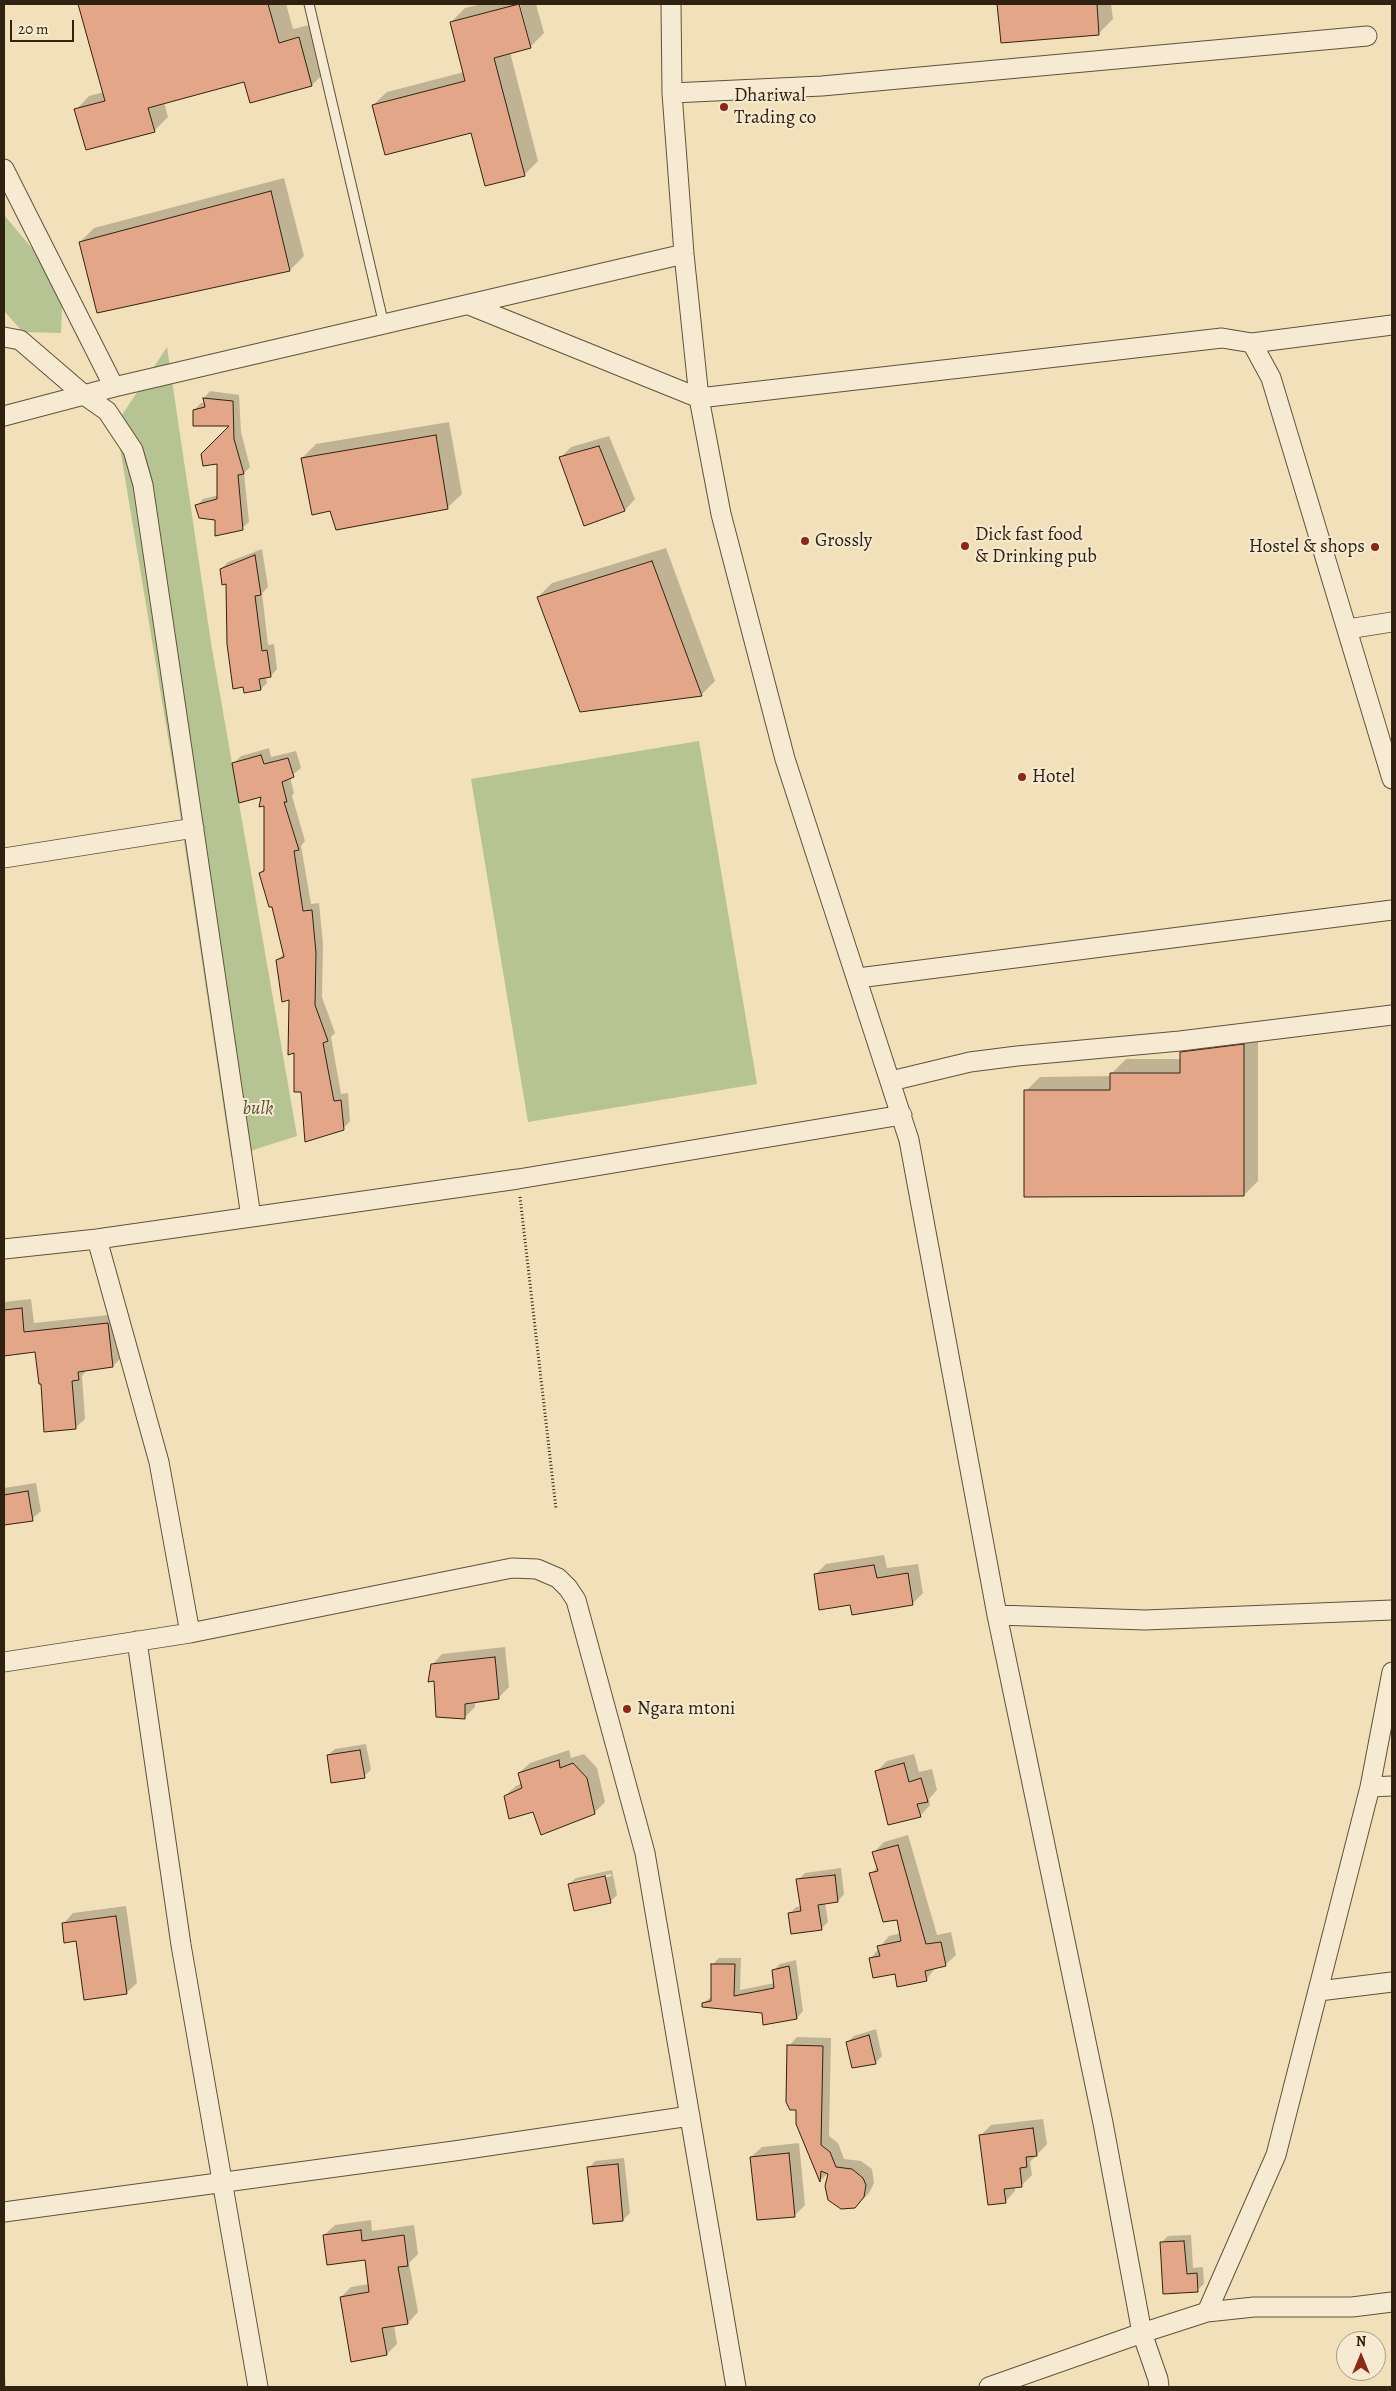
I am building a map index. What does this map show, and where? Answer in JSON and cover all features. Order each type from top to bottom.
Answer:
[{"type":"street","points":[[671,4],[672,93],[684,254],[699,398],[721,514],[785,758],[858,978],[911,1149],[998,1614],[1103,2123],[1142,2333],[1159,2387]]},
{"type":"street","points":[[672,93],[822,86],[1367,36]]},
{"type":"street","points":[[4,169],[114,387]]},
{"type":"street","points":[[4,416],[114,387],[469,306],[684,254]]},
{"type":"street","points":[[469,306],[699,398],[1222,338],[1252,343],[1392,325]]},
{"type":"street","points":[[4,337],[20,340],[84,395],[107,410],[133,450],[142,485],[251,1217]]},
{"type":"street","points":[[1252,343],[1271,378],[1392,779]]},
{"type":"street","points":[[1348,629],[1392,622]]},
{"type":"street","points":[[4,858],[194,828]]},
{"type":"street","points":[[858,978],[1392,910]]},
{"type":"street","points":[[891,1081],[970,1062],[1180,1041],[1392,1015]]},
{"type":"street","points":[[4,1249],[97,1239],[518,1179],[902,1115]]},
{"type":"street","points":[[97,1239],[159,1462],[190,1633]]},
{"type":"street","points":[[4,1662],[190,1633],[512,1568],[537,1569],[558,1578],[576,1600],[645,1853],[736,2387]]},
{"type":"street","points":[[998,1614],[1145,1620],[1392,1610]]},
{"type":"street","points":[[137,1641],[182,1945],[258,2387]]},
{"type":"street","points":[[1207,2312],[1276,2155],[1370,1787],[1392,1672]]},
{"type":"street","points":[[1370,1787],[1392,1786]]},
{"type":"street","points":[[1319,1991],[1392,1982]]},
{"type":"street","points":[[4,2212],[690,2116]]},
{"type":"street","points":[[989,2387],[1207,2312],[1254,2307],[1352,2307],[1392,2302]]},
{"type":"lane","points":[[309,4],[384,325]]},
{"type":"path","points":[[518,1179],[556,1509]]},
{"type":"green space","points":[[4,215],[63,285],[61,333],[23,332],[4,311]]},
{"type":"green space","name":"bulk","points":[[167,347],[211,643],[297,1136],[231,1157],[173,767],[116,424]]},
{"type":"green space","points":[[699,741],[757,1084],[528,1122],[471,779]]},
{"type":"building","points":[[78,4],[268,4],[279,43],[299,37],[312,86],[250,103],[244,82],[148,108],[155,132],[86,150],[74,109],[105,101]]},
{"type":"building","points":[[519,4],[531,48],[494,58],[525,176],[485,186],[471,133],[385,155],[372,105],[465,81],[450,22]]},
{"type":"building","points":[[997,4],[1097,4],[1099,35],[1001,43]]},
{"type":"building","points":[[271,191],[290,271],[97,313],[79,242]]},
{"type":"building","points":[[203,398],[233,401],[234,439],[244,474],[238,475],[243,530],[215,536],[215,520],[199,518],[195,505],[217,499],[217,464],[203,466],[201,454],[229,426],[193,426],[193,410],[205,407]]},
{"type":"building","points":[[436,435],[448,509],[336,530],[330,511],[312,515],[301,458]]},
{"type":"building","points":[[599,446],[625,511],[584,526],[559,457]]},
{"type":"building","points":[[255,555],[261,595],[255,596],[262,651],[267,650],[271,677],[259,679],[261,690],[244,693],[243,687],[233,689],[227,644],[226,584],[222,585],[220,569]]},
{"type":"building","points":[[652,561],[702,696],[580,712],[537,597]]},
{"type":"building","points":[[261,755],[264,764],[288,758],[294,777],[282,782],[287,802],[284,802],[299,850],[294,851],[303,911],[312,910],[316,953],[315,1005],[328,1041],[323,1043],[334,1101],[341,1100],[344,1130],[305,1142],[301,1092],[294,1092],[294,1053],[288,1055],[289,1000],[282,1002],[276,960],[284,957],[272,907],[269,907],[259,873],[264,871],[264,806],[259,807],[261,797],[239,803],[232,763]]},
{"type":"building","points":[[1244,1044],[1244,1196],[1024,1197],[1024,1090],[1110,1090],[1110,1073],[1180,1073],[1180,1052]]},
{"type":"building","points":[[22,1308],[24,1332],[108,1323],[113,1367],[78,1372],[79,1380],[72,1381],[76,1429],[44,1432],[41,1384],[39,1384],[35,1352],[4,1356],[4,1310]]},
{"type":"building","points":[[28,1491],[33,1521],[4,1525],[4,1495]]},
{"type":"building","points":[[874,1565],[877,1578],[908,1573],[913,1605],[852,1615],[850,1605],[819,1610],[814,1574]]},
{"type":"building","points":[[495,1657],[499,1699],[465,1704],[465,1719],[436,1717],[434,1681],[428,1682],[431,1664]]},
{"type":"building","points":[[360,1750],[365,1778],[331,1783],[327,1755]]},
{"type":"building","points":[[559,1760],[560,1768],[573,1763],[587,1778],[595,1814],[541,1835],[533,1812],[509,1819],[504,1796],[522,1788],[518,1773]]},
{"type":"building","points":[[904,1763],[909,1782],[921,1778],[928,1802],[917,1804],[921,1817],[888,1825],[875,1771]]},
{"type":"building","points":[[898,1845],[926,1944],[941,1942],[946,1966],[925,1971],[927,1981],[897,1987],[895,1974],[873,1978],[869,1958],[880,1956],[877,1946],[901,1941],[897,1920],[883,1922],[869,1873],[878,1871],[872,1852]]},
{"type":"building","points":[[835,1875],[838,1902],[818,1905],[822,1930],[791,1934],[788,1913],[801,1911],[796,1879]]},
{"type":"building","points":[[605,1876],[611,1903],[574,1911],[568,1884]]},
{"type":"building","points":[[116,1916],[127,1994],[84,2000],[76,1941],[64,1943],[62,1923]]},
{"type":"building","points":[[711,1964],[735,1964],[734,1996],[774,1988],[772,1970],[789,1966],[797,2019],[763,2025],[762,2013],[702,2007],[702,2003],[711,2001]]},
{"type":"building","points":[[869,2035],[876,2064],[852,2068],[846,2042]]},
{"type":"building","points":[[787,2045],[823,2046],[821,2145],[830,2152],[836,2167],[852,2169],[863,2178],[866,2185],[864,2197],[855,2208],[841,2209],[828,2200],[825,2186],[828,2174],[821,2171],[820,2182],[796,2124],[796,2110],[790,2110],[786,2102]]},
{"type":"building","points":[[1033,2128],[1037,2156],[1026,2157],[1027,2167],[1020,2168],[1022,2187],[1004,2189],[1006,2203],[988,2205],[979,2135]]},
{"type":"building","points":[[789,2153],[795,2217],[757,2220],[750,2157]]},
{"type":"building","points":[[618,2164],[623,2221],[593,2224],[587,2167]]},
{"type":"building","points":[[361,2230],[362,2241],[404,2235],[408,2266],[398,2267],[408,2324],[382,2328],[387,2355],[351,2362],[340,2297],[369,2292],[365,2260],[327,2265],[323,2235]]},
{"type":"building","points":[[1184,2241],[1187,2274],[1197,2273],[1198,2292],[1163,2294],[1160,2242]]},
{"type":"place","name":"Dhariwal Trading co","points":[[724,107]]},
{"type":"place","name":"Grossly","points":[[805,541]]},
{"type":"place","name":"Dick fast food & Drinking pub","points":[[965,546]]},
{"type":"place","name":"Hostel & shops","points":[[1375,547]]},
{"type":"place","name":"Hotel","points":[[1022,777]]},
{"type":"place","name":"Ngara mtoni","points":[[627,1709]]}]
